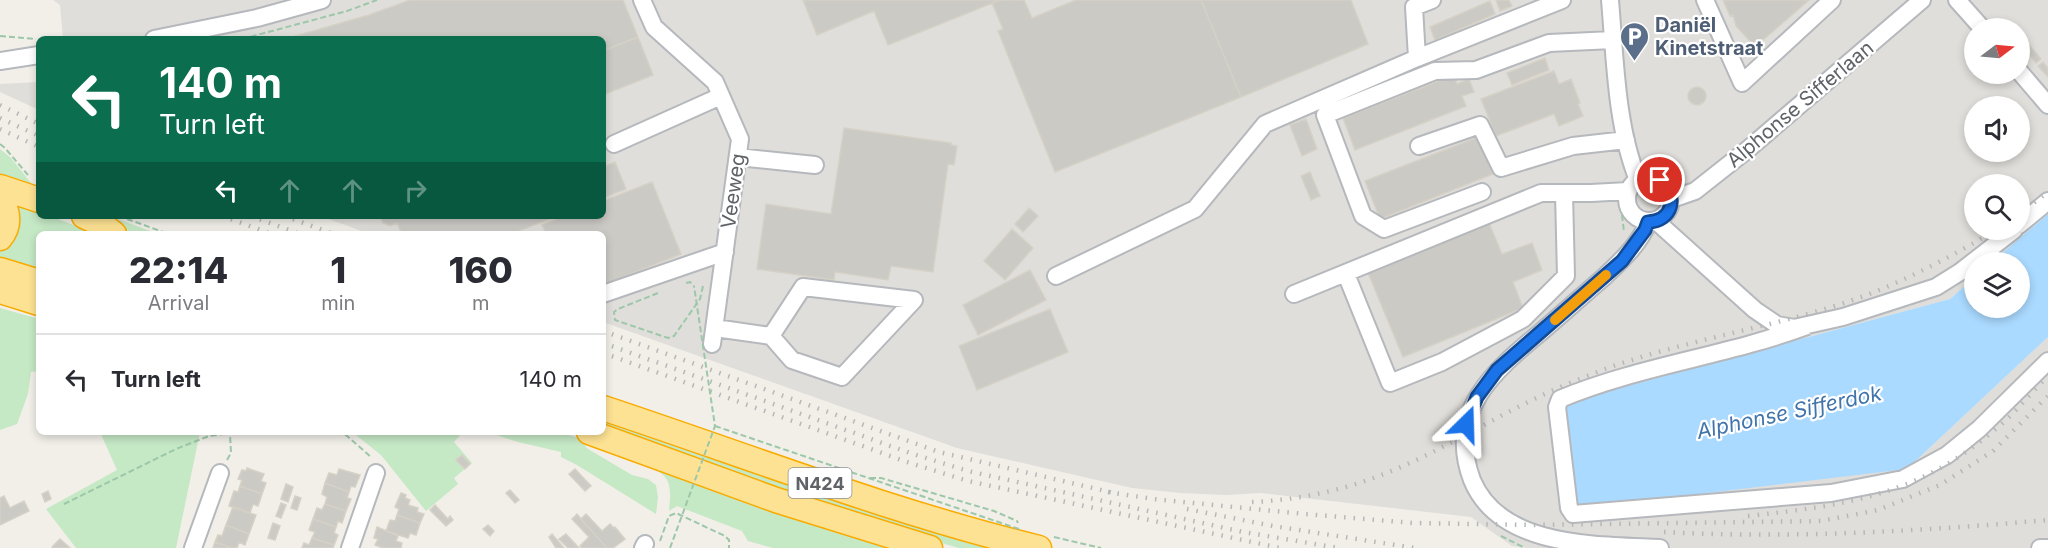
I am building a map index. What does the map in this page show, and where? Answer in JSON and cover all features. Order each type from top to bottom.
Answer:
[{"type":"highway","points":[[0,187],[36,199]]},
{"type":"highway","points":[[0,197],[6,207],[8,217],[7,227],[0,238]]},
{"type":"highway","points":[[90,219],[110,231]]},
{"type":"highway","points":[[0,270],[36,281]]},
{"type":"highway","points":[[0,291],[36,302]]},
{"type":"highway","name":"N424","points":[[606,409],[843,491],[984,535],[1044,542]]},
{"type":"highway","name":"N424","points":[[597,435],[776,500],[930,548]]},
{"type":"street","points":[[169,36],[257,18],[322,0]]},
{"type":"street","name":"Veeweg","points":[[642,0],[654,27],[715,82],[740,139],[714,336],[771,336]]},
{"type":"street","points":[[1417,58],[1412,3],[1432,0]]},
{"type":"street","points":[[1056,276],[1195,209],[1265,124],[1417,58],[1562,0]]},
{"type":"street","points":[[1610,0],[1617,84],[1633,186],[1628,206],[1631,212],[1635,217],[1652,221],[1755,310],[1777,325],[1794,328],[1807,326],[1843,317],[1936,287],[1960,272],[2001,240]]},
{"type":"street","points":[[1705,0],[1742,83],[1832,0]]},
{"type":"street","name":"Alphonse Sifferlaan","points":[[1672,199],[1695,190],[1748,150],[1922,0]]},
{"type":"street","points":[[1957,0],[1973,18]]},
{"type":"street","points":[[1482,192],[1384,229],[1363,216],[1325,115],[1435,71],[1476,70],[1548,43],[1613,40]]},
{"type":"street","points":[[0,52],[33,55]]},
{"type":"street","points":[[0,61],[33,55]]},
{"type":"street","points":[[2030,84],[2048,105]]},
{"type":"street","points":[[614,144],[721,96]]},
{"type":"street","points":[[1419,146],[1480,125],[1501,168],[1573,146],[1626,140]]},
{"type":"street","points":[[738,157],[815,165]]},
{"type":"street","points":[[1294,294],[1542,193],[1633,186],[1653,177],[1660,180],[1670,191],[1672,199],[1668,212],[1652,221],[1622,261],[1491,377],[1477,397],[1469,415],[1465,450],[1469,470],[1480,496],[1499,518],[1516,529],[1535,537],[1560,542],[1660,548]]},
{"type":"street","points":[[1346,274],[1390,383],[1442,362],[1523,319],[1566,276],[1564,193]]},
{"type":"street","points":[[2030,216],[2048,201]]},
{"type":"street","points":[[606,293],[725,252]]},
{"type":"street","points":[[803,287],[914,300],[842,377],[792,360],[771,336],[803,287]]},
{"type":"street","points":[[1807,326],[1768,340],[1602,384],[1560,399],[1557,407],[1558,417],[1569,508],[1573,514],[1831,493],[1904,479],[1947,455],[1979,429],[2048,361]]},
{"type":"street","points":[[350,548],[376,473]]},
{"type":"street","points":[[193,548],[212,481]]},
{"type":"street","points":[[2040,548],[2048,548]]},
{"type":"path","points":[[254,36],[347,11],[377,0]]},
{"type":"path","points":[[0,36],[36,39]]},
{"type":"path","points":[[0,144],[29,176]]},
{"type":"path","points":[[128,219],[161,231]]},
{"type":"path","points":[[662,291],[618,309],[614,312],[615,320],[668,338],[674,336],[700,299],[704,278]]},
{"type":"path","points":[[670,548],[715,426],[696,292],[690,282],[684,283]]},
{"type":"path","points":[[715,426],[1019,529]]},
{"type":"path","points":[[64,504],[176,448],[208,436],[219,435]]},
{"type":"path","points":[[212,481],[231,453],[230,435]]},
{"type":"path","points":[[346,435],[371,456],[376,473]]},
{"type":"path","points":[[648,547],[669,516],[676,513],[725,536],[729,540],[729,548]]},
{"type":"path","points":[[1044,542],[1101,548]]},
{"type":"shaded area","points":[[53,0],[2048,0],[2048,214],[2030,229],[2030,174],[1964,174],[1964,240],[2018,240],[2004,252],[1964,252],[1964,287],[1950,299],[1564,403],[1907,469],[2048,337],[2048,548],[1528,548],[1512,546],[1471,517],[1261,493],[1226,495],[1132,488],[957,448],[606,323],[606,231],[362,231],[328,219],[606,219],[606,36],[63,36],[60,5]]},
{"type":"shaded area","points":[[36,82],[36,109],[0,92],[0,84]]},
{"type":"green space","points":[[0,149],[11,158],[35,188],[0,178]]},
{"type":"green space","points":[[12,202],[36,211],[36,219],[58,219],[89,231],[36,231],[36,273],[0,262],[0,250],[7,241]]},
{"type":"green space","points":[[118,219],[150,231],[124,231]]},
{"type":"green space","points":[[0,308],[36,318],[36,371],[31,372],[28,394],[17,424],[0,430]]},
{"type":"green space","points":[[606,418],[1011,548],[959,548],[835,510],[606,428]]},
{"type":"green space","points":[[101,435],[199,435],[176,548],[76,548],[46,509],[117,470]]},
{"type":"green space","points":[[356,435],[460,435],[454,442],[472,463],[454,478],[458,484],[426,511],[381,455]]},
{"type":"green space","points":[[496,435],[570,435],[578,438],[588,449],[632,475],[648,479],[656,485],[658,497],[656,514],[561,457],[561,452]]},
{"type":"green space","points":[[637,459],[795,518],[891,548],[773,548],[748,541],[742,531],[677,506],[669,511],[670,490],[666,478]]},
{"type":"water","name":"Alphonse Sifferdok","points":[[2048,214],[2048,337],[1907,469],[1576,509],[1564,403],[1950,299],[1964,287],[1964,318],[2030,318],[2030,252],[2004,252],[2018,240],[2030,240],[2030,229]]},
{"type":"building","points":[[410,0],[623,0],[638,37],[606,50],[606,36],[296,36],[369,15]]},
{"type":"building","points":[[803,0],[1000,0],[888,45],[874,11],[817,35]]},
{"type":"building","points":[[1000,0],[1024,0],[1032,18],[1076,0],[1201,0],[1241,97],[1055,172],[998,31],[1003,29],[992,3]]},
{"type":"building","points":[[1201,0],[1351,0],[1368,44],[1241,97]]},
{"type":"building","points":[[1496,0],[1509,0],[1512,6],[1500,11]]},
{"type":"building","points":[[1723,0],[1809,0],[1755,47],[1736,26],[1733,15],[1730,16]]},
{"type":"building","points":[[1490,1],[1495,14],[1435,40],[1430,27]]},
{"type":"building","points":[[638,37],[653,75],[606,94],[606,50]]},
{"type":"building","points":[[2030,46],[2041,59],[2036,63],[2030,56]]},
{"type":"building","points":[[1545,58],[1549,70],[1512,85],[1507,73]]},
{"type":"building","points":[[2043,62],[2048,68],[2048,77],[2038,66]]},
{"type":"building","points":[[1554,71],[1559,84],[1571,79],[1583,116],[1559,126],[1554,114],[1496,136],[1481,99]]},
{"type":"building","points":[[1454,75],[1457,84],[1469,79],[1474,92],[1462,96],[1466,106],[1355,150],[1343,118]]},
{"type":"building","points":[[1697,87],[1705,92],[1706,96],[1701,104],[1697,105],[1689,100],[1688,96],[1693,88]]},
{"type":"building","points":[[1306,119],[1317,149],[1302,156],[1290,125]]},
{"type":"building","points":[[844,128],[951,143],[957,146],[954,165],[948,164],[933,272],[891,266],[888,280],[835,272],[834,280],[757,269],[766,204],[831,214]]},
{"type":"building","points":[[1478,137],[1493,174],[1380,219],[1365,181]]},
{"type":"building","points":[[615,162],[626,189],[606,197],[606,166]]},
{"type":"building","points":[[1310,172],[1320,196],[1311,200],[1301,176]]},
{"type":"building","points":[[652,182],[681,254],[606,284],[606,231],[545,231],[542,225],[557,219],[606,219],[606,200]]},
{"type":"building","points":[[1029,208],[1038,216],[1023,232],[1015,224]]},
{"type":"building","points":[[381,219],[549,219],[519,231],[401,231],[397,223],[390,226],[383,223]]},
{"type":"building","points":[[1489,223],[1502,254],[1532,243],[1542,270],[1513,282],[1523,308],[1403,357],[1368,273]]},
{"type":"building","points":[[1012,229],[1033,248],[1005,280],[984,261]]},
{"type":"building","points":[[1030,270],[1046,300],[978,335],[963,305]]},
{"type":"building","points":[[1050,309],[1068,352],[977,390],[959,346]]},
{"type":"building","points":[[462,455],[470,464],[465,469],[456,460]]},
{"type":"building","points":[[247,468],[264,474],[261,481],[266,483],[262,494],[240,486],[242,480],[238,479],[242,470],[246,471]]},
{"type":"building","points":[[339,469],[360,475],[355,487],[351,486],[349,492],[325,483],[329,473],[337,475]]},
{"type":"building","points":[[575,469],[591,486],[585,491],[569,474]]},
{"type":"building","points":[[325,483],[349,492],[347,498],[351,499],[346,511],[325,504],[327,497],[322,494]]},
{"type":"building","points":[[286,484],[293,487],[288,502],[281,499]]},
{"type":"building","points":[[240,486],[262,494],[258,506],[253,504],[250,513],[229,506],[234,491],[238,492]]},
{"type":"building","points":[[510,490],[519,500],[515,503],[506,493]]},
{"type":"building","points":[[48,491],[51,499],[45,502],[42,494]]},
{"type":"building","points":[[401,493],[410,500],[408,505],[418,508],[417,512],[424,514],[420,523],[397,515],[399,509],[395,507]]},
{"type":"building","points":[[4,496],[10,508],[24,501],[29,511],[0,525],[0,498]]},
{"type":"building","points":[[295,496],[301,498],[297,510],[291,508]]},
{"type":"building","points":[[281,503],[286,505],[281,518],[276,516]]},
{"type":"building","points":[[325,504],[346,511],[342,523],[338,521],[336,527],[313,519],[317,508],[322,510]]},
{"type":"building","points":[[435,505],[448,519],[450,516],[453,520],[446,526],[430,510]]},
{"type":"building","points":[[233,507],[256,515],[249,534],[226,525]]},
{"type":"building","points":[[577,514],[607,548],[582,548],[580,546],[589,537],[572,519]]},
{"type":"building","points":[[586,514],[602,531],[610,524],[625,539],[613,548],[607,548],[581,519]]},
{"type":"building","points":[[397,515],[420,523],[416,535],[410,533],[408,538],[386,531],[390,520],[395,521]]},
{"type":"building","points":[[313,519],[336,527],[334,533],[338,535],[334,545],[312,538],[315,532],[309,530]]},
{"type":"building","points":[[273,523],[280,526],[275,540],[268,538]]},
{"type":"building","points":[[226,525],[249,534],[245,545],[239,542],[237,548],[232,548],[215,542],[218,535],[222,536]]},
{"type":"building","points":[[488,525],[494,531],[490,536],[483,529]]},
{"type":"building","points":[[377,527],[398,536],[396,541],[402,543],[401,548],[383,548],[375,545],[378,539],[374,538]]},
{"type":"building","points":[[552,534],[564,548],[556,548],[549,537]]},
{"type":"building","points":[[566,534],[579,548],[568,548],[559,539]]},
{"type":"building","points":[[312,538],[334,545],[333,548],[302,548],[304,543],[309,545]]},
{"type":"building","points":[[60,539],[70,548],[53,548]]},
{"type":"building","points":[[215,542],[232,548],[213,548]]},
{"type":"railway","points":[[0,105],[36,123]]},
{"type":"railway","points":[[0,118],[36,135]]},
{"type":"railway","points":[[0,129],[36,146]]},
{"type":"railway","points":[[2030,206],[2048,192]]},
{"type":"railway","points":[[230,219],[264,231]]},
{"type":"railway","points":[[259,219],[292,231]]},
{"type":"railway","points":[[292,219],[326,231]]},
{"type":"railway","points":[[1252,502],[1322,493],[1356,484],[1424,456],[1526,403],[1605,369],[1666,350],[1850,301],[1925,269],[1978,240]]},
{"type":"railway","points":[[606,332],[939,452],[1114,493]]},
{"type":"railway","points":[[606,344],[910,453],[968,471],[1243,532],[1339,548]]},
{"type":"railway","points":[[606,354],[907,462],[968,481],[1280,548]]},
{"type":"railway","points":[[1748,516],[1849,501],[1910,483],[1968,451],[2004,422],[2048,376]]},
{"type":"railway","points":[[1108,492],[1153,499],[1413,523],[1534,525],[1821,521],[1878,510],[1940,485],[1993,451],[2048,396]]},
{"type":"railway","points":[[1187,509],[1273,526],[1415,548]]},
{"type":"railway","points":[[1664,532],[1760,535],[1856,533],[2048,520]]},
{"type":"slow traffic","points":[[1555,320],[1606,275]]},
{"type":"place","name":"Daniël Kinetstraat","points":[[1634,62]]},
{"type":"route","points":[[1466,424],[1477,397],[1497,370],[1622,261],[1645,230],[1648,222],[1656,221],[1668,212],[1672,199],[1666,184],[1660,180]]}]
